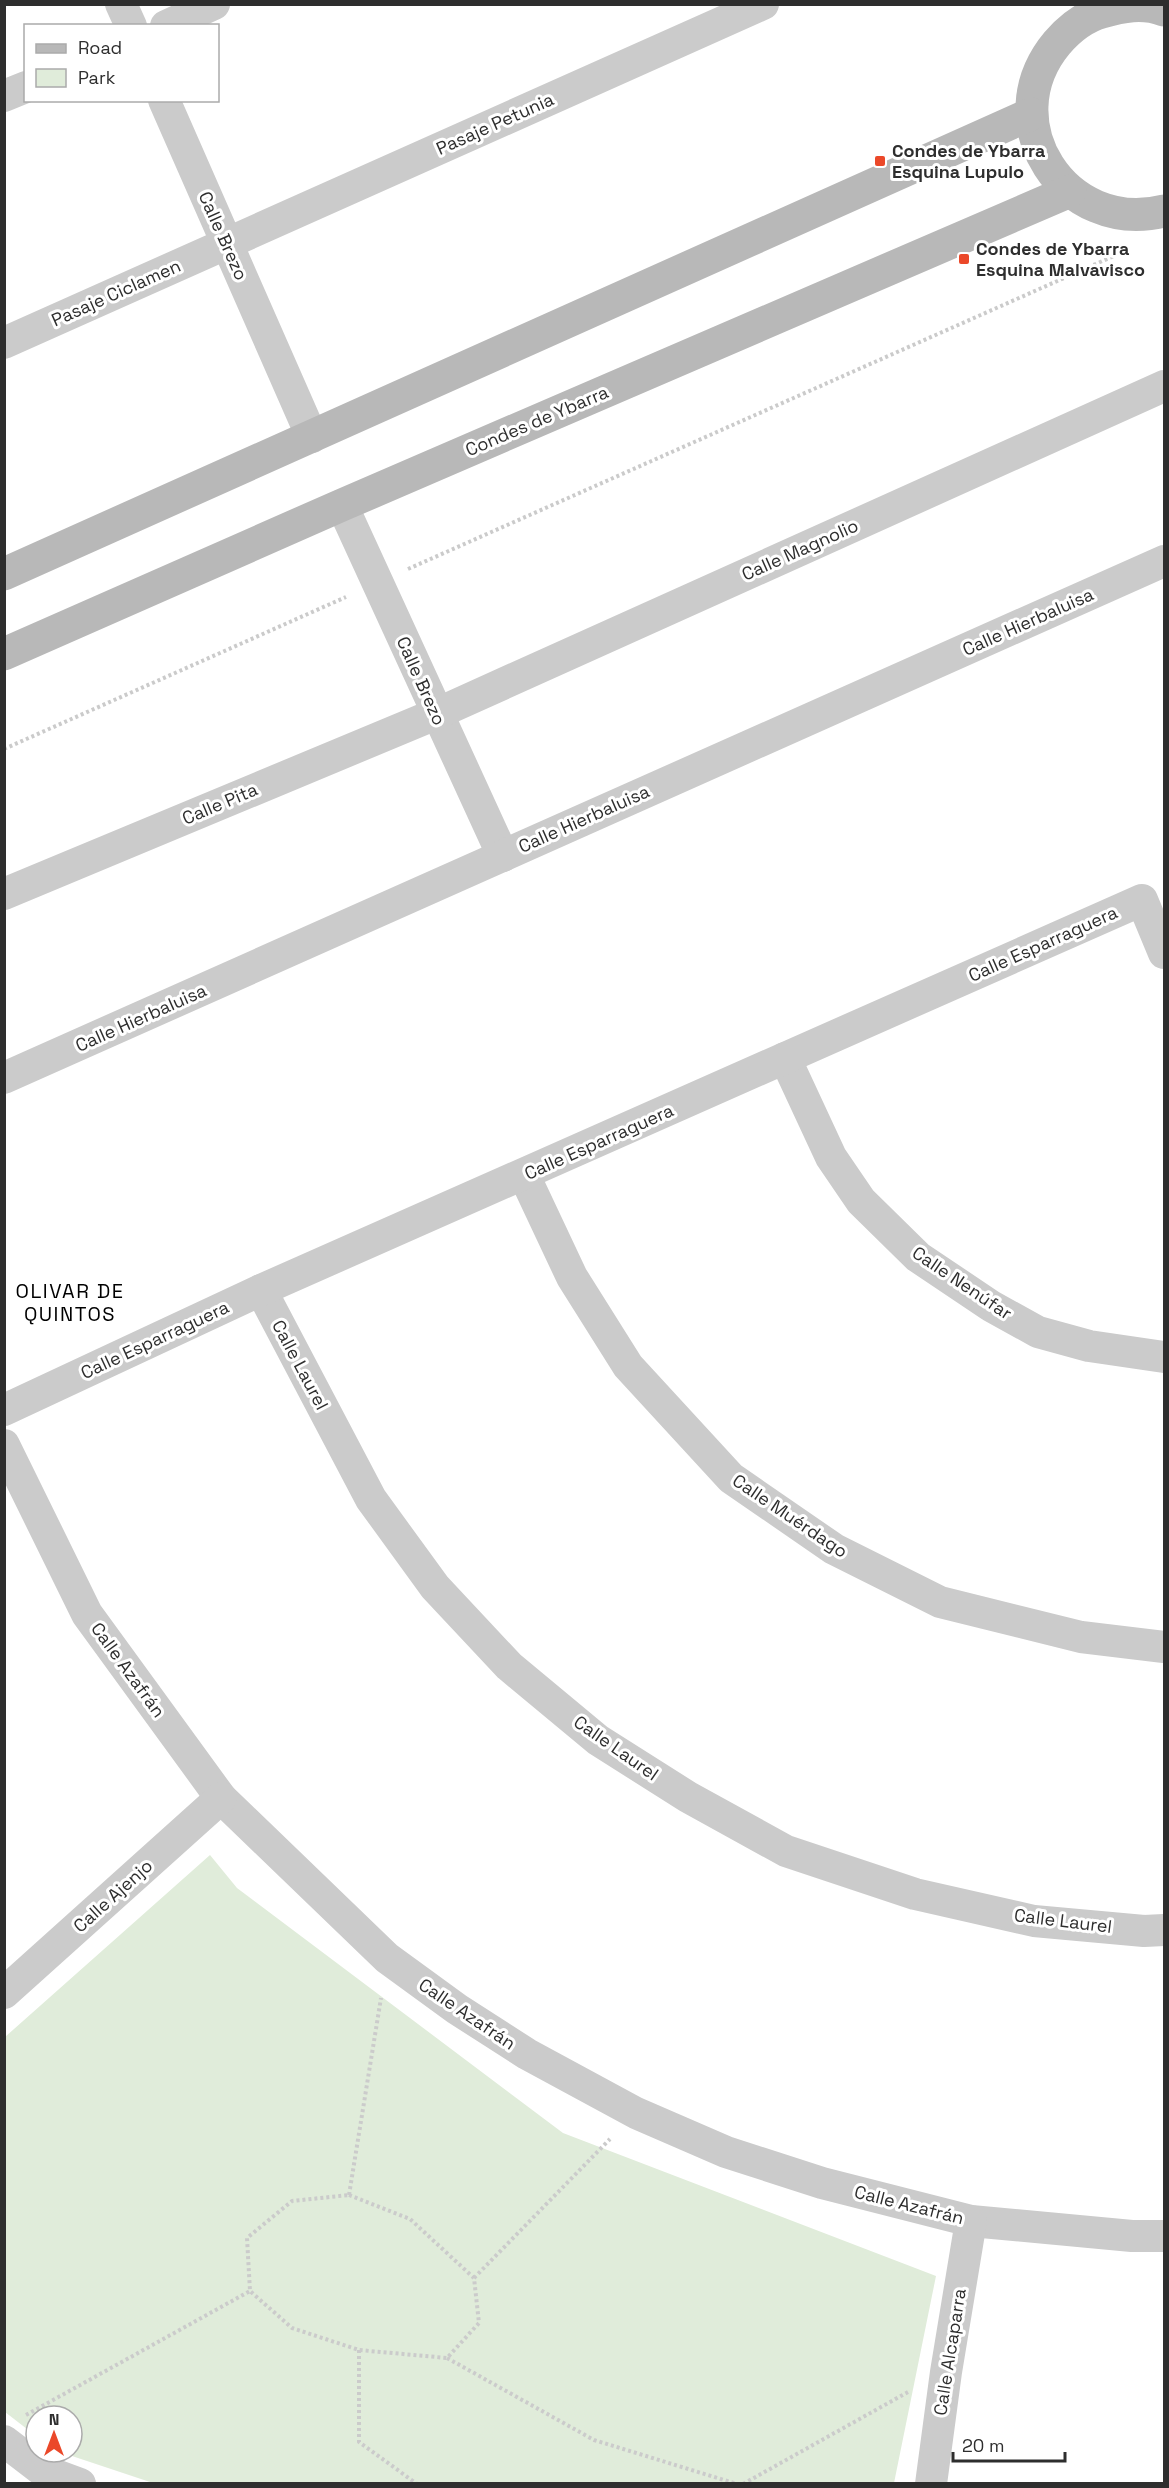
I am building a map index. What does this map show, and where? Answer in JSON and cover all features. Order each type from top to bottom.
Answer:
[{"type":"main road","points":[[1164,10],[1156,7],[1123,5],[1090,10],[1047,55],[1034,83],[1031,114],[1036,144],[1050,170],[1070,191],[1096,207],[1126,214],[1164,211]]},
{"type":"main road","points":[[4,574],[1031,114]]},
{"type":"main road","name":"Condes de Ybarra","points":[[4,654],[342,505],[1070,191]]},
{"type":"street","points":[[121,4],[130,24]]},
{"type":"street","points":[[170,24],[214,4]]},
{"type":"street","name":"Pasaje Petunia","points":[[227,244],[763,4]]},
{"type":"street","points":[[4,96],[24,88]]},
{"type":"street","name":"Calle Brezo","points":[[165,102],[312,437]]},
{"type":"street","name":"Pasaje Ciclamen","points":[[4,343],[227,244]]},
{"type":"street","name":"Calle Magnolio","points":[[436,714],[1164,386]]},
{"type":"street","name":"Calle Brezo","points":[[342,505],[503,856]]},
{"type":"street","name":"Calle Hierbaluisa","points":[[4,1078],[1164,561]]},
{"type":"street","name":"Calle Pita","points":[[4,894],[436,714]]},
{"type":"street","name":"Calle Esparraguera","points":[[4,1410],[261,1290],[1142,900],[1164,953]]},
{"type":"street","name":"Calle Nenúfar","points":[[785,1058],[831,1157],[861,1201],[918,1257],[991,1306],[1038,1332],[1089,1346],[1164,1358]]},
{"type":"street","name":"Calle Muérdago","points":[[524,1175],[572,1277],[628,1366],[731,1478],[834,1549],[940,1602],[1081,1637],[1164,1647]]},
{"type":"street","name":"Calle Laurel","points":[[261,1290],[370,1499],[435,1587],[509,1666],[598,1740],[688,1797],[786,1851],[915,1894],[1034,1920],[1144,1931],[1164,1930]]},
{"type":"street","name":"Calle Azafrán","points":[[4,1445],[87,1614],[221,1798],[387,1959],[457,2009],[527,2054],[636,2113],[726,2152],[822,2183],[971,2221],[1132,2236],[1164,2236]]},
{"type":"street","name":"Calle Ajenjo","points":[[4,1993],[221,1798]]},
{"type":"street","name":"Calle Alcaparra","points":[[931,2484],[946,2372],[971,2221]]},
{"type":"street","points":[[4,2441],[42,2470],[80,2484]]},
{"type":"path","points":[[4,749],[1135,246]]},
{"type":"path","points":[[349,2195],[387,1959]]},
{"type":"path","points":[[474,2278],[636,2113]]},
{"type":"path","points":[[447,2358],[479,2323],[474,2278],[410,2219],[349,2195],[292,2201],[247,2238],[250,2291],[292,2328],[359,2349],[447,2358],[594,2440],[737,2484]]},
{"type":"path","points":[[47,2404],[250,2291]]},
{"type":"path","points":[[359,2349],[359,2442],[417,2484]]},
{"type":"path","points":[[742,2484],[946,2372]]},
{"type":"green space","points":[[210,1855],[237,1888],[563,2133],[936,2276],[894,2483],[153,2483],[84,2460],[84,2404],[24,2404],[24,2427],[5,2412],[5,2037]]},
{"type":"place","name":"Condes de Ybarra Esquina Lupulo","points":[[880,161]]},
{"type":"place","name":"Condes de Ybarra Esquina Malvavisco","points":[[964,259]]},
{"type":"district","name":"OLIVAR DE QUINTOS","points":[[70,1302]]}]
